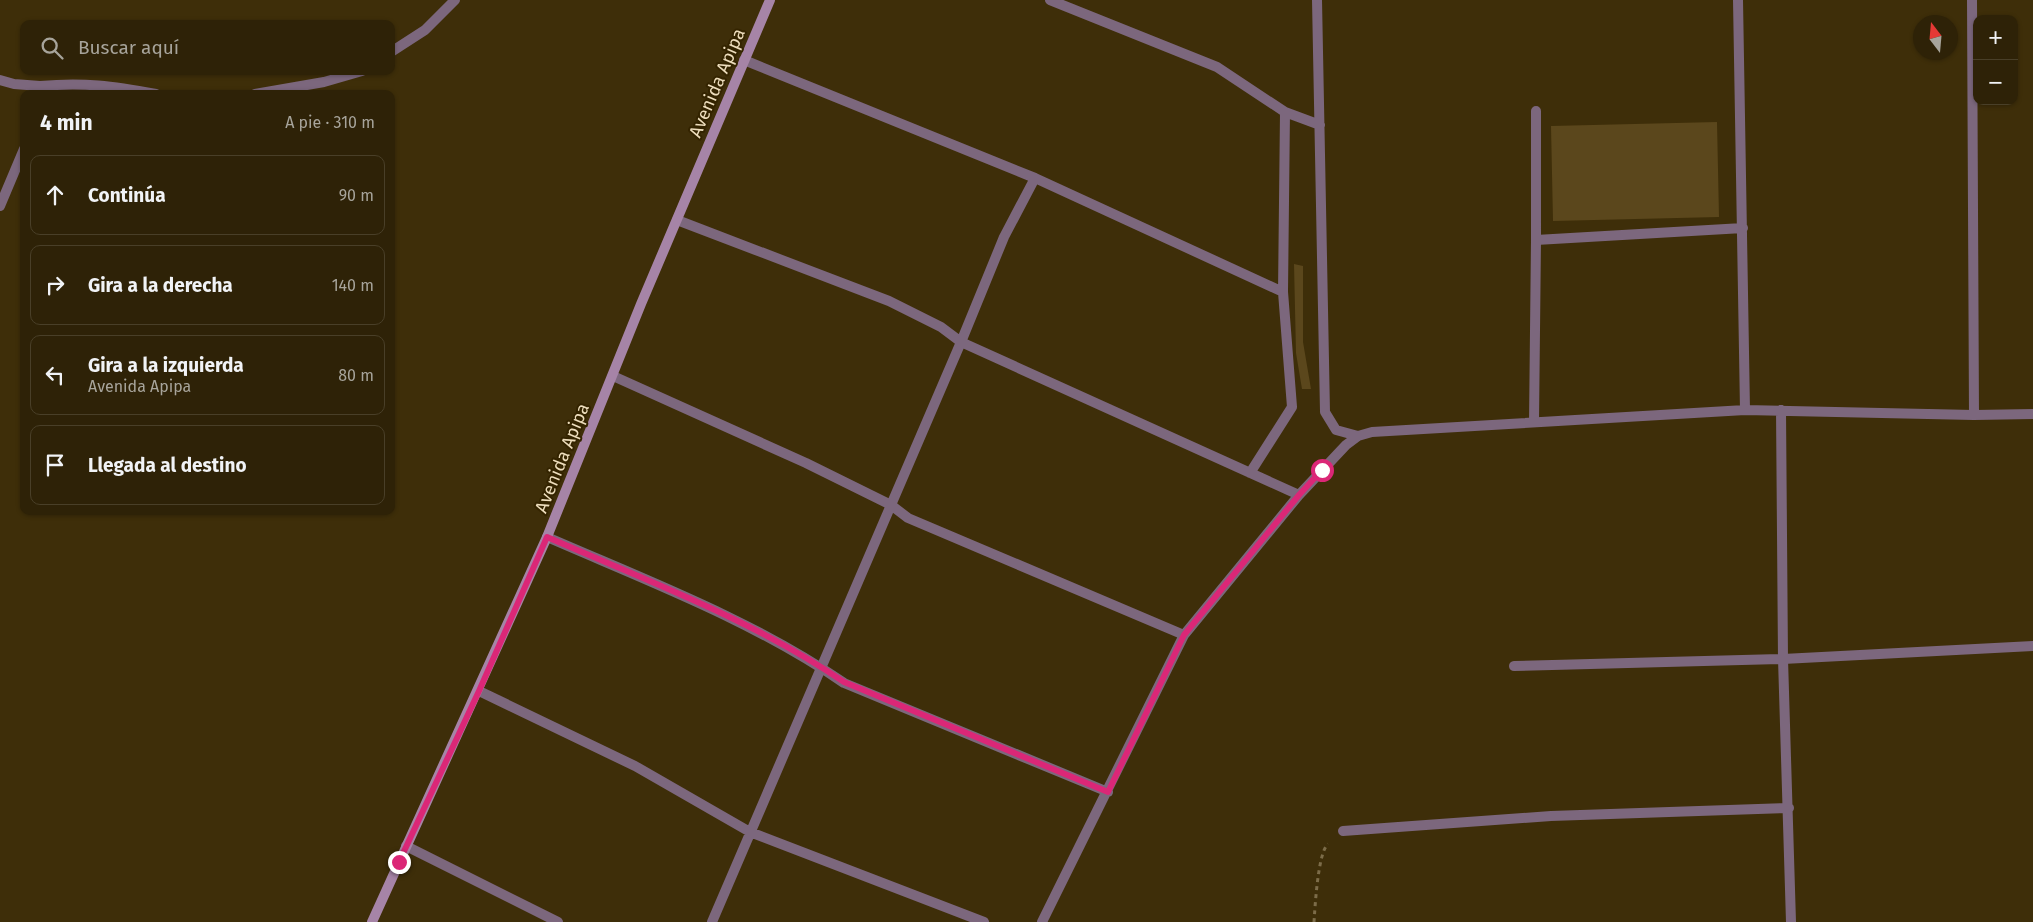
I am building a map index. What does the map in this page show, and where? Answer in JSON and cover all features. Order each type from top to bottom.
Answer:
[{"type":"street","points":[[395,49],[425,30],[455,0]]},
{"type":"street","name":"Avenida Apipa","points":[[372,922],[479,691],[547,537],[677,220],[770,0]]},
{"type":"street","points":[[1050,0],[1218,67],[1285,112],[1320,125]]},
{"type":"street","points":[[1318,0],[1325,412],[1336,430],[1358,436]]},
{"type":"street","points":[[1738,0],[1745,410]]},
{"type":"street","points":[[1972,0],[1974,415]]},
{"type":"street","points":[[744,60],[1035,178],[1283,292]]},
{"type":"street","points":[[278,90],[324,82],[348,75]]},
{"type":"street","points":[[0,80],[40,90],[71,83],[99,84],[133,90]]},
{"type":"street","points":[[1534,422],[1536,111]]},
{"type":"street","points":[[1250,473],[1292,407],[1283,292],[1285,112]]},
{"type":"street","points":[[0,206],[20,158]]},
{"type":"street","points":[[712,922],[961,342],[1004,237],[1035,178]]},
{"type":"street","points":[[677,220],[889,301],[942,327],[961,342],[1299,495]]},
{"type":"street","points":[[1536,240],[1743,228]]},
{"type":"street","points":[[613,376],[806,463],[891,505],[908,518],[1184,635]]},
{"type":"street","points":[[1042,922],[1108,792],[1184,635],[1299,495],[1346,445],[1358,436],[1372,432],[1745,410],[1974,415],[2033,414]]},
{"type":"street","points":[[1781,410],[1783,659],[1791,922]]},
{"type":"street","points":[[547,537],[729,615],[844,682],[1108,792]]},
{"type":"street","points":[[1514,666],[1783,659],[2033,646]]},
{"type":"street","points":[[479,691],[635,766],[750,832],[984,922]]},
{"type":"street","points":[[1343,831],[1551,816],[1789,808]]},
{"type":"street","points":[[406,846],[558,922]]},
{"type":"path","points":[[1314,922],[1319,869],[1324,847],[1343,831]]},
{"type":"shaded area","points":[[1717,122],[1719,217],[1553,221],[1551,126]]},
{"type":"shaded area","points":[[1294,264],[1303,266],[1303,342],[1311,389],[1302,389],[1296,353]]},
{"type":"route","points":[[399,862],[479,691],[547,537],[729,615],[844,682],[1108,792],[1184,635],[1299,495],[1322,470]]}]
